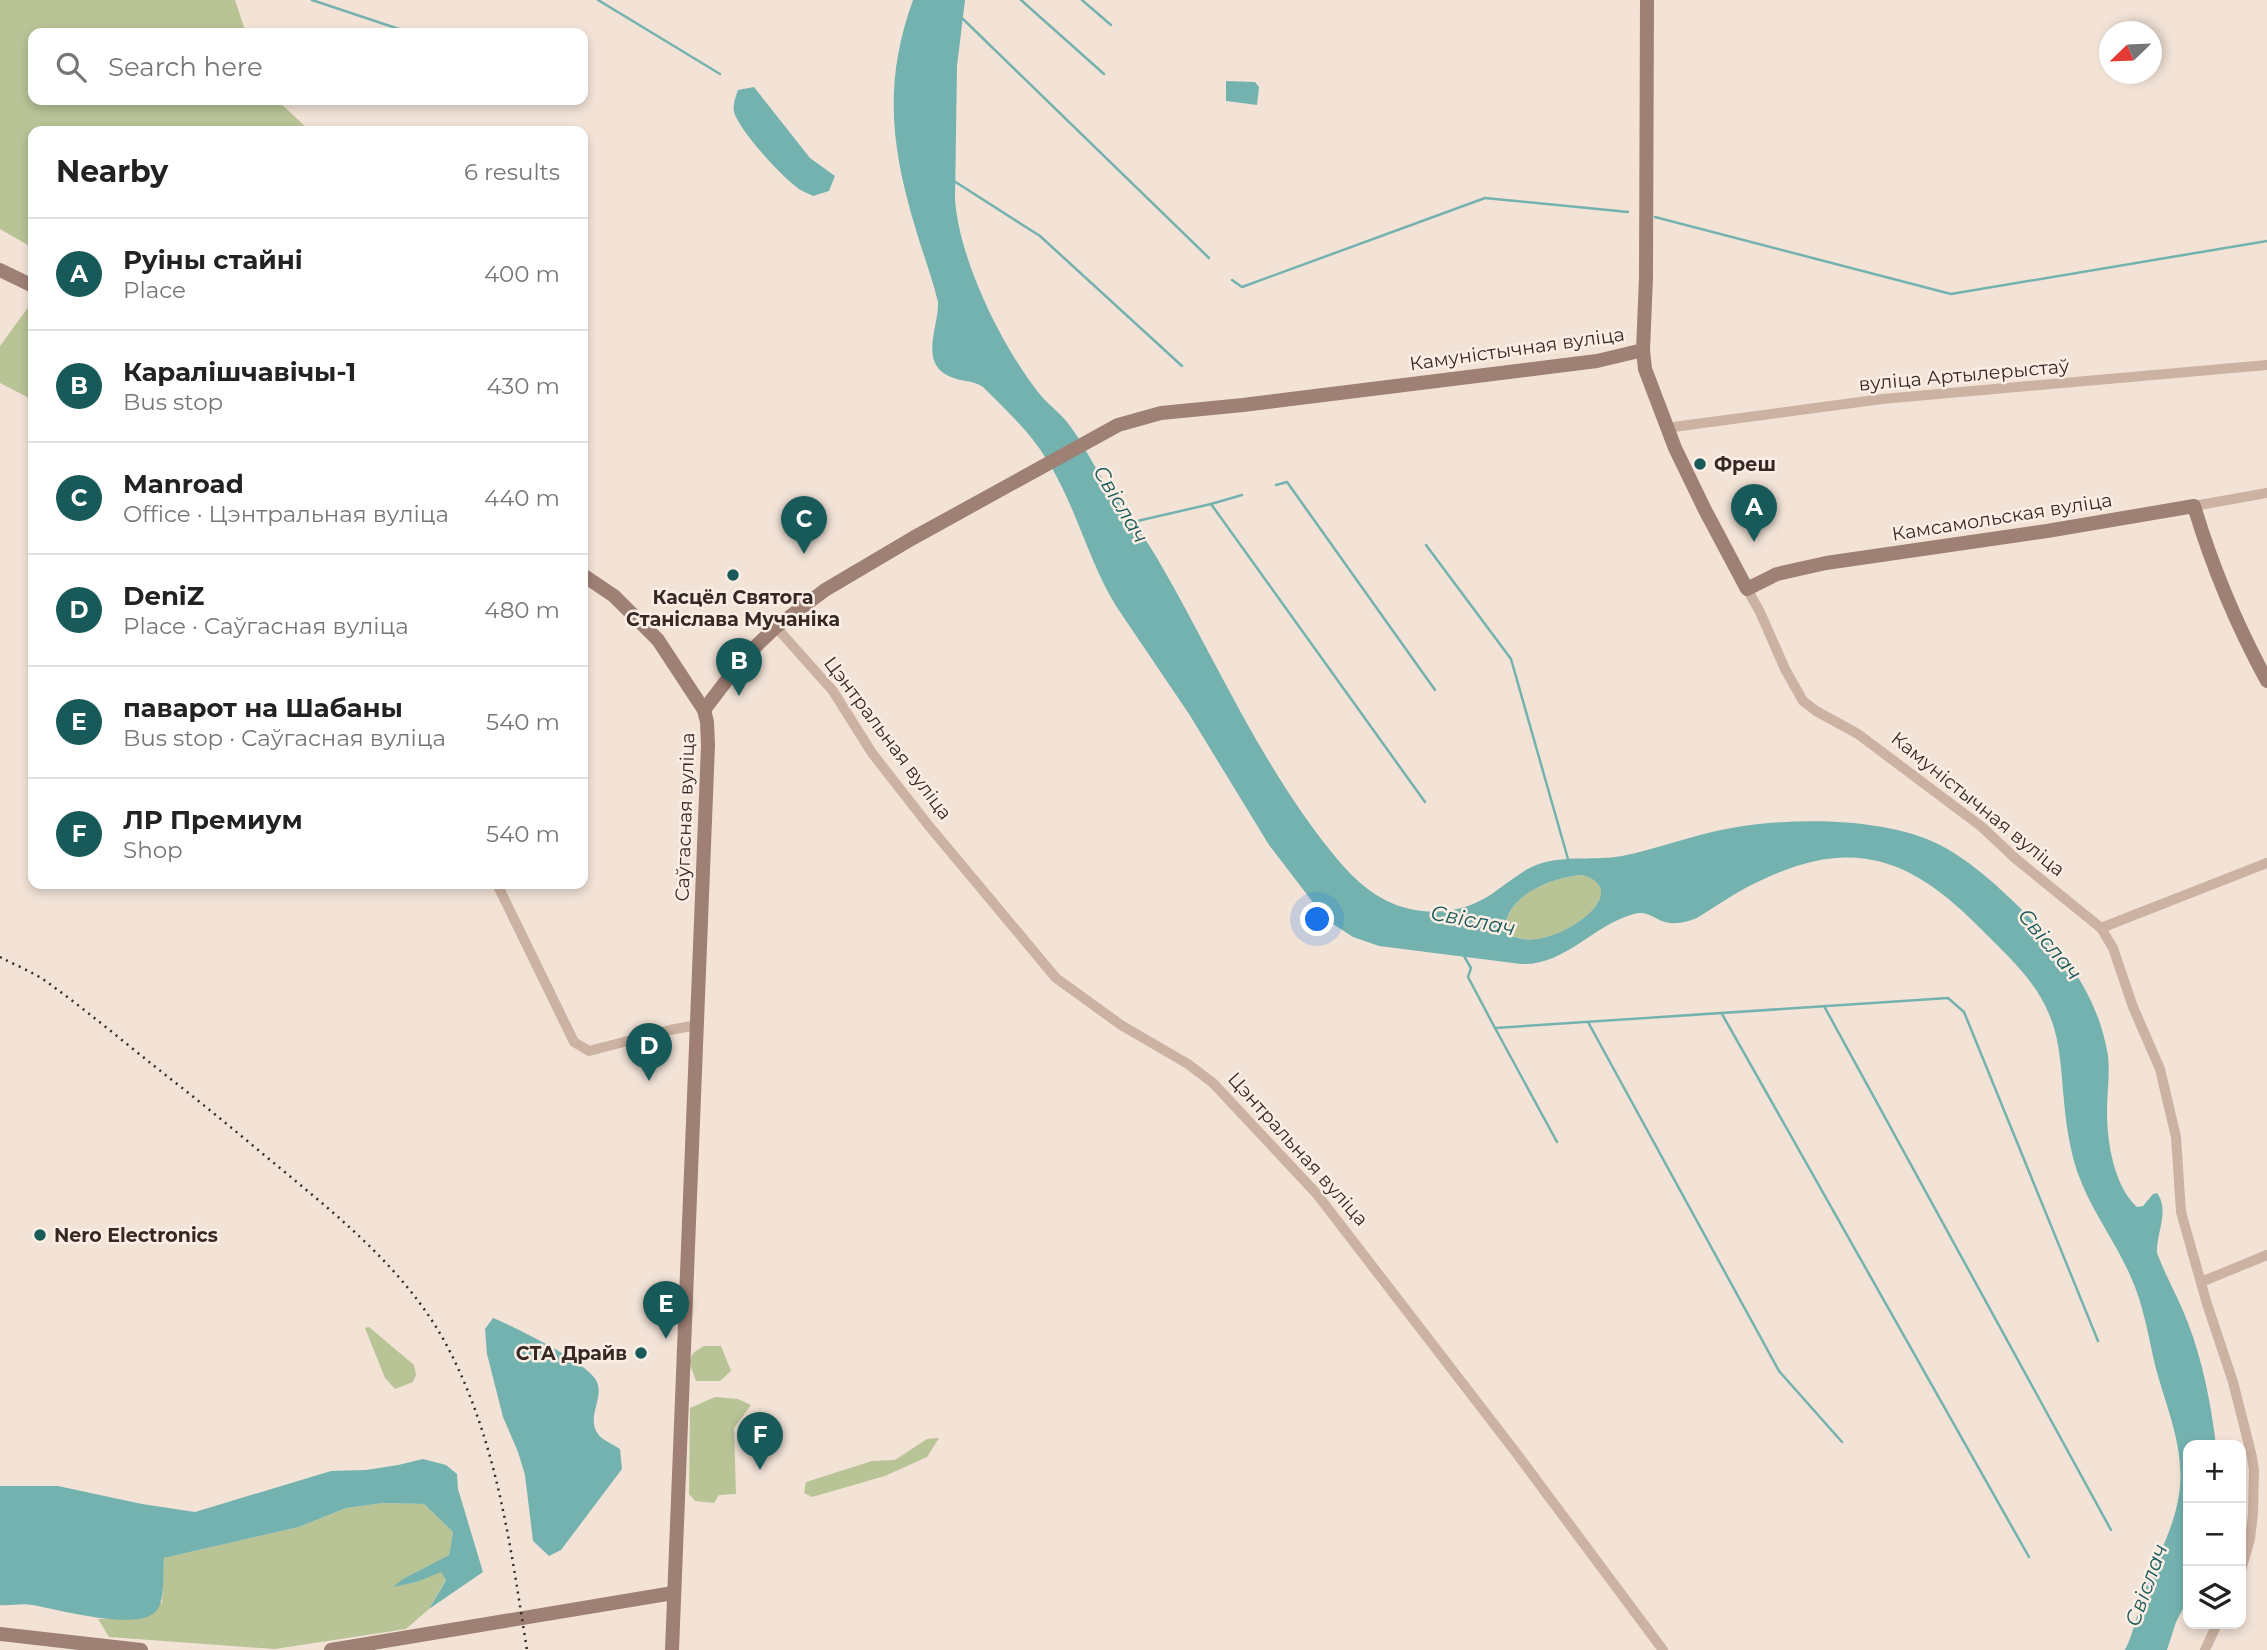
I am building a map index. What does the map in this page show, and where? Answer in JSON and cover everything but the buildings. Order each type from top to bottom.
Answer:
[{"type":"street","points":[[1643,350],[1646,277],[1647,0]]},
{"type":"street","points":[[0,270],[28,284]]},
{"type":"street","name":"Камуністычная вуліца","points":[[776,627],[837,582],[1027,474],[1133,419],[1597,361],[1643,350],[1648,380],[1666,428],[1803,701],[1858,734],[1944,797],[2101,928],[2121,969],[2133,1007],[2160,1069],[2176,1137],[2181,1212],[2233,1382],[2254,1470],[2250,1539],[2242,1566]]},
{"type":"street","name":"вуліца Артылерыстаў","points":[[1666,428],[1895,398],[2267,365]]},
{"type":"street","name":"Камсамольская вуліца","points":[[1747,589],[1777,574],[1826,563],[2021,536],[2267,493]]},
{"type":"street","points":[[2194,506],[2238,624],[2267,681]]},
{"type":"street","name":"Саўгасная вуліца","points":[[588,578],[614,596],[659,640],[704,710],[707,722],[672,1650]]},
{"type":"street","points":[[704,710],[736,668],[776,627]]},
{"type":"street","name":"Цэнтральная вуліца","points":[[776,627],[833,691],[872,753],[1056,978],[1121,1025],[1188,1064],[1213,1083],[1317,1193],[1514,1450],[1662,1650]]},
{"type":"street","points":[[2101,928],[2267,863]]},
{"type":"street","points":[[499,889],[574,1042],[589,1051],[697,1025]]},
{"type":"street","points":[[2201,1282],[2267,1255]]},
{"type":"street","points":[[2254,1470],[2267,1468]]},
{"type":"street","points":[[331,1650],[673,1593]]},
{"type":"street","points":[[2205,1650],[2215,1629]]},
{"type":"street","points":[[0,1634],[141,1650]]},
{"type":"green space","points":[[0,0],[235,0],[244,28],[28,28],[28,105],[282,105],[305,126],[28,126],[28,245],[0,229]]},
{"type":"green space","points":[[28,307],[28,397],[0,383],[0,346]]},
{"type":"green space","points":[[1582,875],[1598,884],[1600,896],[1593,910],[1578,922],[1558,933],[1538,939],[1519,938],[1505,930],[1513,907],[1533,890],[1558,880]]},
{"type":"green space","points":[[369,1327],[414,1365],[416,1375],[413,1382],[395,1389],[385,1378],[365,1328]]},
{"type":"green space","points":[[704,1346],[721,1346],[731,1371],[720,1381],[696,1381],[689,1362],[693,1353]]},
{"type":"green space","points":[[715,1397],[738,1399],[751,1405],[734,1428],[736,1494],[719,1495],[714,1503],[695,1501],[689,1494],[690,1408]]},
{"type":"green space","points":[[939,1438],[927,1457],[885,1476],[812,1497],[804,1493],[806,1482],[872,1461],[895,1460],[927,1439]]},
{"type":"green space","points":[[383,1503],[424,1504],[453,1532],[449,1555],[395,1586],[417,1582],[441,1571],[446,1579],[429,1609],[406,1629],[275,1649],[109,1637],[98,1619],[138,1619],[162,1602],[164,1558],[299,1527],[346,1508]]},
{"type":"water","name":"Свіслач","points":[[913,0],[965,0],[957,66],[955,199],[964,248],[984,300],[1024,373],[1042,397],[1070,426],[1151,548],[1241,713],[1286,789],[1338,860],[1365,887],[1386,900],[1409,909],[1454,910],[1473,904],[1519,874],[1549,861],[1622,856],[1746,826],[1802,821],[1862,824],[1917,835],[1960,857],[2013,901],[2061,953],[2086,990],[2103,1033],[2109,1063],[2108,1137],[2117,1176],[2137,1207],[2143,1206],[2153,1194],[2157,1193],[2161,1200],[2157,1253],[2193,1338],[2212,1414],[2215,1440],[2183,1440],[2183,1609],[2167,1650],[2125,1650],[2177,1505],[2180,1469],[2175,1434],[2135,1286],[2077,1171],[2067,1128],[2056,1035],[2043,1002],[2028,979],[1956,905],[1931,886],[1882,862],[1855,858],[1827,859],[1797,866],[1755,883],[1697,918],[1685,922],[1669,923],[1647,914],[1634,914],[1619,919],[1565,952],[1537,963],[1521,964],[1379,946],[1353,937],[1333,924],[1269,845],[1189,714],[1116,606],[1097,570],[1057,478],[1033,440],[983,387],[951,377],[935,363],[932,344],[938,302],[907,200],[896,143],[894,87],[897,59]],"holes":[[[1582,875],[1598,884],[1600,896],[1593,910],[1558,933],[1538,939],[1519,938],[1505,930],[1513,907],[1533,890],[1545,884]]]},
{"type":"water","points":[[1226,81],[1255,82],[1259,87],[1257,105],[1226,101]]},
{"type":"water","points":[[754,87],[810,158],[835,176],[829,191],[813,196],[798,188],[746,134],[735,114],[734,104],[738,90]]},
{"type":"water","points":[[493,1318],[550,1346],[592,1374],[599,1388],[594,1415],[595,1428],[602,1438],[620,1449],[622,1469],[561,1550],[549,1556],[533,1541],[525,1475],[503,1417],[487,1354],[485,1329]]},
{"type":"water","points":[[423,1459],[446,1465],[457,1474],[458,1489],[483,1572],[429,1609],[446,1580],[441,1572],[417,1582],[393,1587],[449,1555],[453,1532],[424,1504],[383,1503],[346,1508],[299,1527],[164,1558],[160,1605],[148,1617],[117,1620],[28,1604],[0,1605],[0,1486],[58,1486],[195,1512],[331,1471],[366,1470]]},
{"type":"waterway","points":[[312,0],[396,28]]},
{"type":"waterway","points":[[598,0],[720,74]]},
{"type":"waterway","points":[[1021,0],[1104,74]]},
{"type":"waterway","points":[[1082,0],[1111,25]]},
{"type":"waterway","points":[[963,19],[1209,258]]},
{"type":"waterway","points":[[954,181],[1040,236],[1182,366]]},
{"type":"waterway","points":[[1232,280],[1242,287],[1485,198],[1628,212]]},
{"type":"waterway","points":[[1655,217],[1951,294],[2267,241]]},
{"type":"waterway","points":[[1276,485],[1287,482],[1435,690]]},
{"type":"waterway","points":[[1211,504],[1242,495]]},
{"type":"waterway","name":"Свіслач","points":[[1133,522],[1211,504],[1425,802]]},
{"type":"waterway","points":[[1426,545],[1511,659],[1568,859]]},
{"type":"waterway","points":[[1464,956],[1471,968],[1468,977],[1495,1028],[1948,998],[1964,1012],[2098,1341]]},
{"type":"waterway","points":[[1824,1006],[2111,1530]]},
{"type":"waterway","points":[[1722,1014],[2029,1557]]},
{"type":"waterway","points":[[1588,1022],[1779,1371],[1842,1442]]},
{"type":"waterway","points":[[1495,1028],[1557,1142]]},
{"type":"railway","points":[[0,957],[47,982],[217,1116],[356,1234],[414,1296],[446,1344],[478,1417],[499,1493],[527,1650]]},
{"type":"place","name":"Фреш","points":[[1700,464]]},
{"type":"place","name":"Руіны стайні","points":[[1754,542]]},
{"type":"place","name":"Manroad","points":[[804,554]]},
{"type":"place","name":"Касцёл Святога Станіслава Мучаніка","points":[[733,575]]},
{"type":"place","name":"Каралішчавічы-1","points":[[739,696]]},
{"type":"place","name":"DeniZ","points":[[649,1081]]},
{"type":"place","name":"Nero Electronics","points":[[40,1235]]},
{"type":"place","name":"паварот на Шабаны","points":[[666,1339]]},
{"type":"place","name":"СТА Драйв","points":[[641,1353]]},
{"type":"place","name":"ЛР Премиум","points":[[760,1470]]}]
